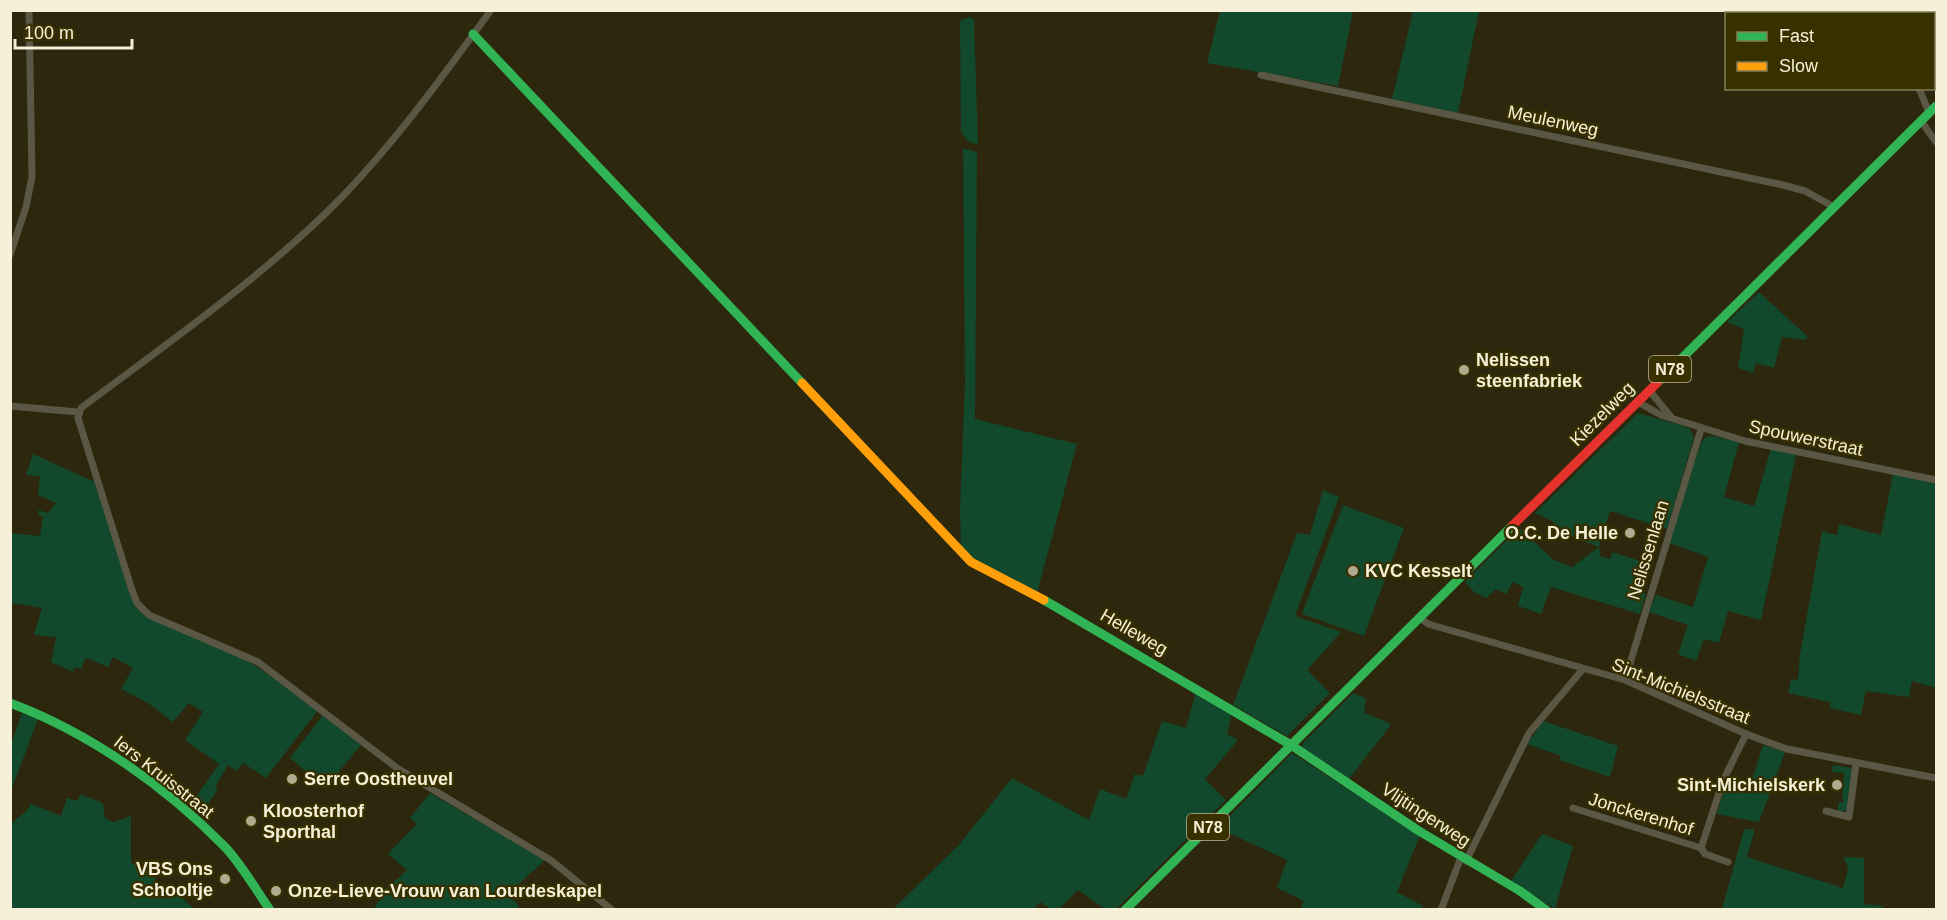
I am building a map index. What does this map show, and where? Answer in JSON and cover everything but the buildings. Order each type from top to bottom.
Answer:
[{"type":"street","points":[[10,255],[26,207],[32,177],[29,10]]},
{"type":"street","points":[[10,406],[78,412],[231,294],[338,201],[390,144],[491,10]]},
{"type":"street","name":"Helleweg","points":[[474,34],[958,550],[986,572],[1076,617],[1291,745]]},
{"type":"street","name":"Meulenweg","points":[[1261,75],[1783,185],[1805,191],[1834,207]]},
{"type":"street","points":[[1920,90],[1933,109]]},
{"type":"street","name":"Kiezelweg","points":[[1291,745],[1933,109]]},
{"type":"street","points":[[1921,121],[1936,142]]},
{"type":"street","name":"Spouwerstraat","points":[[1649,390],[1671,417]]},
{"type":"street","name":"Spouwerstraat","points":[[1638,402],[1660,415],[1745,441],[1936,480]]},
{"type":"street","points":[[78,412],[130,587],[143,610],[258,662],[397,768],[552,861],[612,909]]},
{"type":"street","name":"Nelissenlaan","points":[[1625,680],[1701,429]]},
{"type":"street","name":"Sint-Michielsstraat","points":[[1419,617],[1428,624],[1625,680],[1746,734],[1787,749],[1936,778]]},
{"type":"street","points":[[1441,909],[1463,859],[1529,733],[1583,669]]},
{"type":"street","name":"Iers Kruisstraat","points":[[10,704],[37,713],[105,750],[159,789],[226,848],[270,909]]},
{"type":"street","name":"Jonckerenhof","points":[[1701,848],[1723,781],[1746,734]]},
{"type":"street","name":"Vlijtingerweg","points":[[1291,745],[1463,859],[1520,891],[1546,909]]},
{"type":"street","name":"N78","points":[[1125,909],[1291,745]]},
{"type":"street","points":[[1826,811],[1849,817],[1856,764]]},
{"type":"street","name":"Jonckerenhof","points":[[1573,808],[1701,848],[1705,854],[1728,862]]},
{"type":"green space","points":[[1220,11],[1353,11],[1338,86],[1207,63]]},
{"type":"green space","points":[[1413,11],[1479,11],[1458,113],[1392,99]]},
{"type":"green space","points":[[969,17],[974,19],[978,145],[968,141],[961,132],[960,21]]},
{"type":"green space","points":[[963,148],[977,152],[975,419],[1077,444],[1037,593],[983,567],[961,550],[960,507],[965,382]]},
{"type":"green space","points":[[1759,292],[1808,337],[1805,340],[1782,337],[1774,368],[1756,363],[1753,373],[1738,368],[1744,329],[1727,322]]},
{"type":"green space","points":[[1638,413],[1684,426],[1690,429],[1694,437],[1667,529],[1610,511],[1599,546],[1600,556],[1610,559],[1613,552],[1646,563],[1637,590],[1646,594],[1640,614],[1551,587],[1541,614],[1518,606],[1523,587],[1513,582],[1506,594],[1496,589],[1486,598],[1474,592],[1465,582],[1519,528],[1554,560],[1572,567],[1599,547],[1561,532],[1552,521],[1535,513]]},
{"type":"green space","points":[[1712,436],[1739,442],[1724,497],[1754,506],[1771,449],[1796,455],[1761,620],[1728,611],[1719,643],[1704,639],[1696,661],[1678,654],[1688,625],[1649,612],[1656,595],[1693,607],[1708,557],[1669,543],[1701,443],[1706,437]]},
{"type":"green space","points":[[33,454],[95,482],[128,588],[137,607],[251,663],[319,709],[266,778],[243,763],[236,771],[228,765],[215,787],[218,789],[201,815],[190,805],[219,764],[185,740],[203,712],[189,703],[173,722],[148,703],[121,689],[133,668],[113,657],[108,667],[86,658],[81,669],[74,667],[73,672],[51,662],[56,637],[34,635],[42,608],[11,603],[11,533],[40,536],[43,516],[39,516],[38,510],[48,513],[56,503],[38,495],[40,476],[26,475]]},
{"type":"green space","points":[[1893,474],[1936,484],[1936,688],[1912,681],[1909,697],[1866,691],[1861,715],[1830,708],[1830,702],[1788,693],[1791,679],[1798,680],[1800,654],[1822,531],[1837,535],[1839,524],[1881,535]]},
{"type":"green space","points":[[1323,490],[1339,497],[1295,616],[1341,632],[1307,670],[1330,693],[1287,736],[1233,705],[1297,533],[1310,535]]},
{"type":"green space","name":"KVC Kesselt","points":[[1343,505],[1404,528],[1364,636],[1302,614]]},
{"type":"green space","points":[[1196,691],[1232,712],[1227,734],[1238,740],[1205,779],[1226,800],[1116,909],[1105,909],[1078,890],[1059,909],[1051,909],[1040,902],[1034,909],[892,910],[959,845],[1012,778],[1089,820],[1100,789],[1126,799],[1135,774],[1143,776],[1162,721],[1186,728]]},
{"type":"green space","points":[[1353,693],[1366,698],[1364,713],[1390,723],[1390,726],[1349,779],[1303,749],[1302,744]]},
{"type":"green space","points":[[22,713],[38,719],[11,791],[11,745]]},
{"type":"green space","points":[[323,715],[361,745],[325,788],[290,758]]},
{"type":"green space","points":[[1543,721],[1618,746],[1610,777],[1559,760],[1561,756],[1527,744]]},
{"type":"green space","points":[[1763,745],[1785,752],[1759,822],[1717,814],[1725,786],[1748,794]]},
{"type":"green space","points":[[1292,753],[1420,835],[1397,892],[1423,906],[1422,910],[1300,909],[1304,901],[1277,888],[1287,860],[1218,828]]},
{"type":"green space","points":[[1833,765],[1853,768],[1848,809],[1844,811],[1837,811],[1839,802],[1844,802],[1842,797],[1844,773],[1832,772]]},
{"type":"green space","points":[[430,793],[545,860],[508,894],[519,906],[516,909],[373,910],[386,889],[407,870],[388,854],[417,824],[410,818]]},
{"type":"green space","points":[[80,794],[103,803],[105,818],[113,822],[131,816],[131,863],[147,868],[148,861],[158,864],[152,895],[168,898],[171,888],[194,909],[11,909],[11,824],[31,804],[61,816],[67,798],[78,801]]},
{"type":"green space","points":[[1744,829],[1755,829],[1747,857],[1843,888],[1848,869],[1844,857],[1864,858],[1864,904],[1883,906],[1882,909],[1722,909]]},
{"type":"green space","points":[[1542,834],[1573,846],[1555,909],[1511,881]]},
{"type":"traffic: fast","points":[[473,34],[802,383]]},
{"type":"traffic: fast","points":[[1658,382],[1936,106]]},
{"type":"traffic: fast","points":[[1125,910],[1512,526]]},
{"type":"traffic: fast","points":[[1044,600],[1291,745],[1419,831],[1520,891],[1546,910]]},
{"type":"traffic: fast","points":[[10,703],[69,730],[125,763],[152,783],[225,847],[270,910]]},
{"type":"traffic: slow","points":[[802,383],[971,562],[1044,600]]},
{"type":"traffic: jam","points":[[1512,526],[1658,382]]},
{"type":"place","name":"Nelissen steenfabriek","points":[[1464,370]]},
{"type":"place","name":"O.C. De Helle","points":[[1630,533]]},
{"type":"place","name":"KVC Kesselt","points":[[1353,571]]},
{"type":"place","name":"Serre Oostheuvel","points":[[292,779]]},
{"type":"place","name":"Sint-Michielskerk","points":[[1837,785]]},
{"type":"place","name":"Kloosterhof Sporthal","points":[[251,821]]},
{"type":"place","name":"VBS Ons Schooltje","points":[[225,879]]},
{"type":"place","name":"Onze-Lieve-Vrouw van Lourdeskapel","points":[[276,891]]}]
